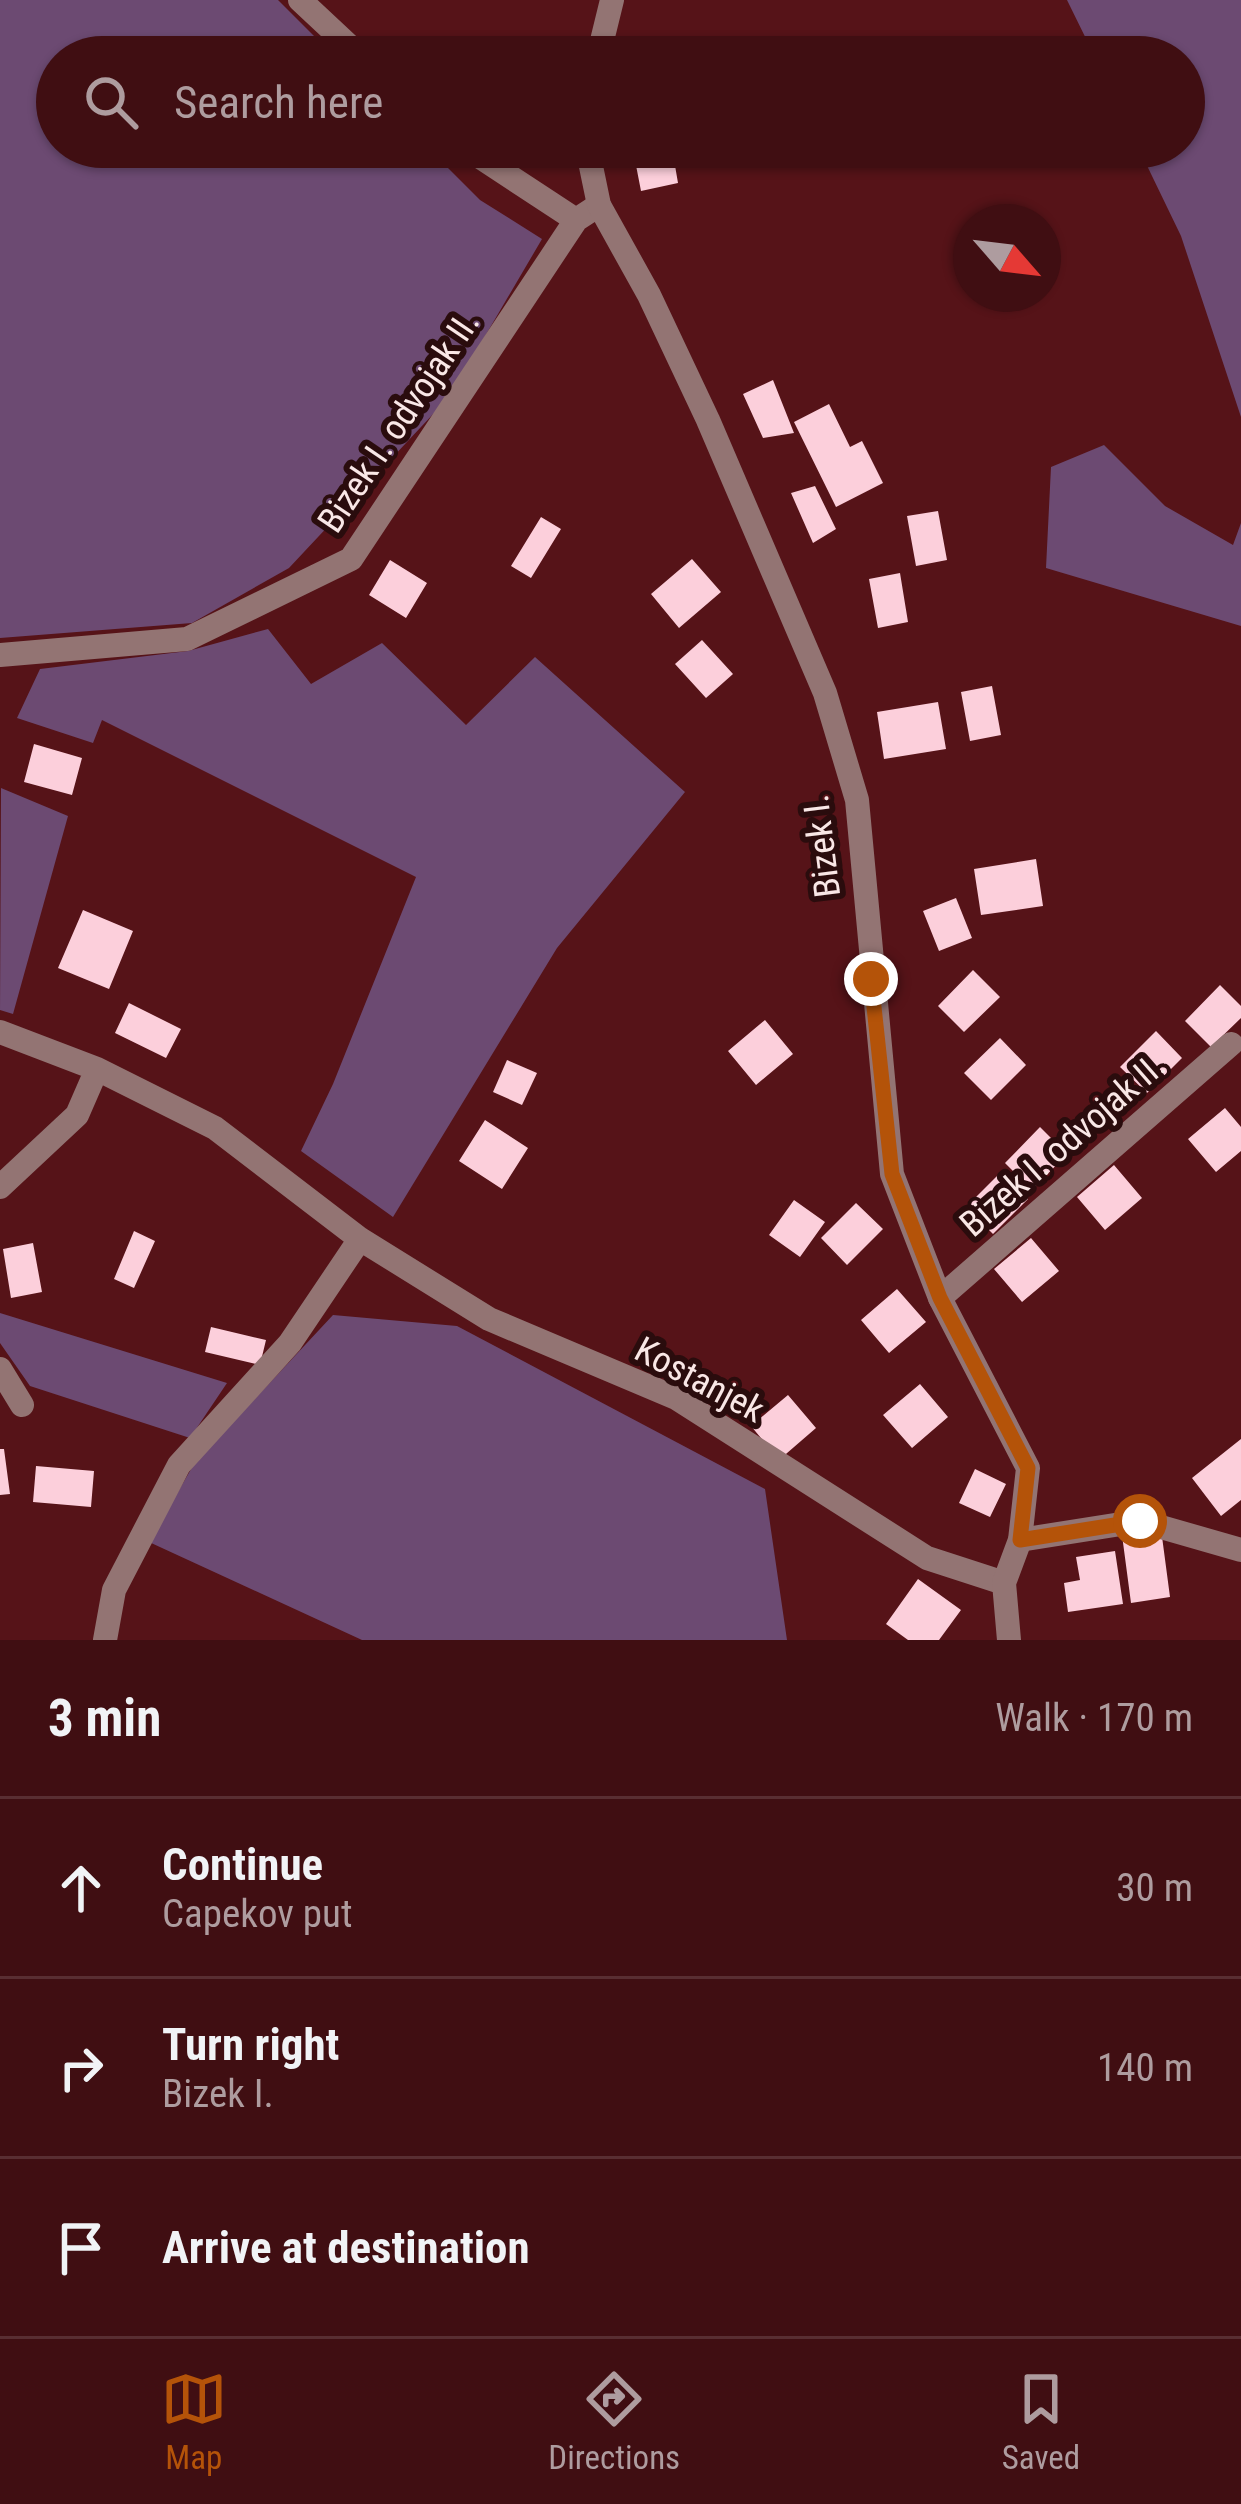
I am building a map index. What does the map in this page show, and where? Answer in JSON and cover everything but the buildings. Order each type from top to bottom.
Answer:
[{"type":"street","points":[[300,0],[339,36]]},
{"type":"street","points":[[603,36],[612,0]]},
{"type":"street","points":[[497,168],[576,220]]},
{"type":"street","name":"Bizek I.","points":[[591,168],[599,205],[649,295],[708,420],[825,693],[857,800],[892,1174],[940,1298],[1028,1468],[1020,1540],[1004,1583],[1009,1640]]},
{"type":"street","name":"Bizek I. odvojak II.","points":[[0,655],[187,639],[351,559],[576,220],[599,205]]},
{"type":"street","name":"Kostanjek","points":[[0,1032],[97,1069],[215,1128],[360,1239],[489,1319],[676,1398],[927,1558],[1004,1583]]},
{"type":"street","name":"Bizek I. odvojak II.","points":[[940,1298],[1231,1044]]},
{"type":"street","points":[[0,1187],[77,1115],[97,1069]]},
{"type":"street","points":[[105,1640],[115,1590],[179,1465],[290,1343],[360,1239]]},
{"type":"street","points":[[0,1369],[22,1405]]},
{"type":"street","points":[[1020,1540],[1140,1521],[1241,1550]]},
{"type":"shaded area","points":[[0,0],[278,0],[314,36],[36,36],[36,168],[448,168],[480,200],[542,239],[450,396],[289,568],[192,623],[0,638]]},
{"type":"shaded area","points":[[1067,0],[1241,0],[1241,417],[1181,236],[1148,168],[1205,168],[1205,36],[1085,36]]},
{"type":"shaded area","points":[[1104,445],[1165,506],[1233,545],[1241,523],[1241,626],[1046,568],[1051,467]]},
{"type":"shaded area","points":[[268,629],[311,684],[382,643],[466,725],[535,657],[685,792],[557,948],[393,1217],[301,1151],[416,877],[102,720],[93,743],[17,718],[40,669],[188,651]]},
{"type":"shaded area","points":[[1,788],[68,816],[13,1014],[0,1010]]},
{"type":"shaded area","points":[[0,1313],[227,1383],[190,1438],[30,1386],[0,1343]]},
{"type":"shaded area","points":[[333,1315],[457,1326],[765,1489],[787,1640],[362,1640],[149,1542],[194,1464]]},
{"type":"route","points":[[871,979],[892,1174],[940,1298],[1028,1468],[1020,1540],[1140,1521]]}]
